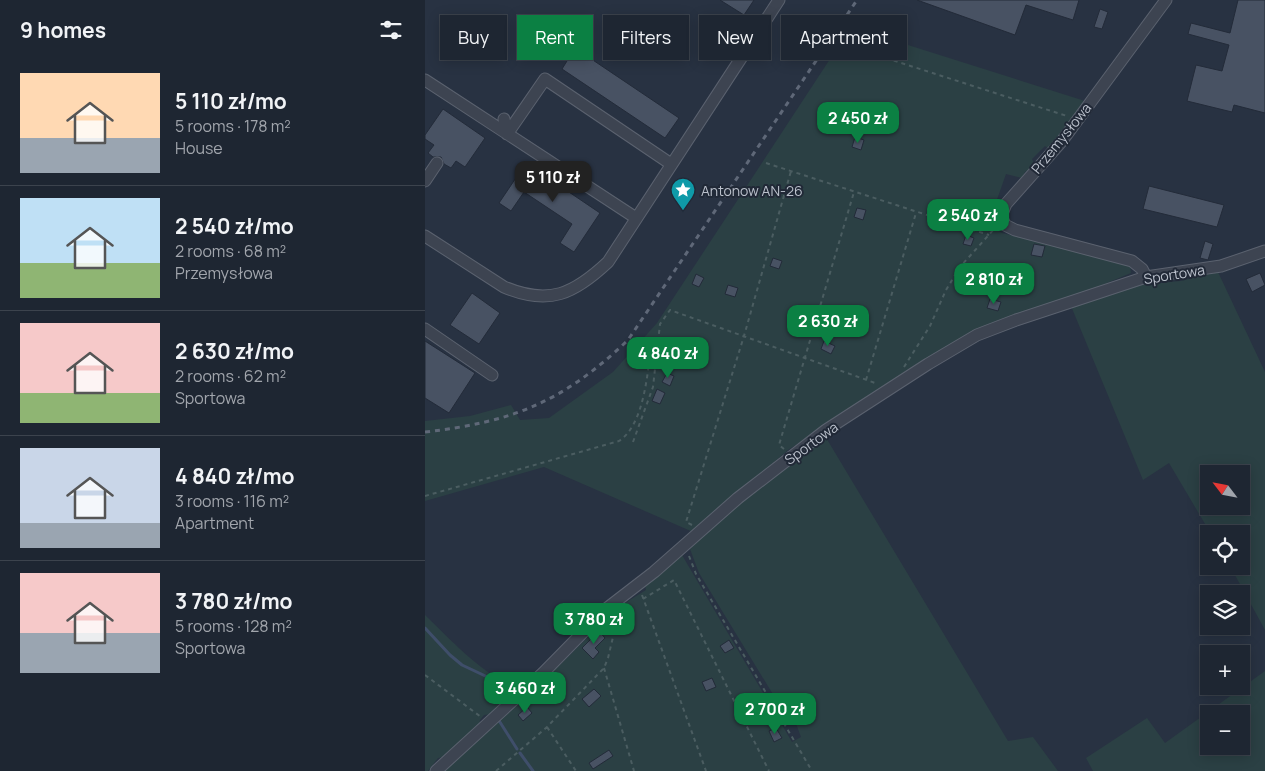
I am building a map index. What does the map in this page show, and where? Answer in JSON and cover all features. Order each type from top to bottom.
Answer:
[{"type":"street","points":[[425,236],[504,287],[527,296],[556,296],[578,287],[608,262],[779,0]]},
{"type":"street","name":"Przemysłowa","points":[[1146,277],[1139,266],[1132,261],[1015,230],[1005,224],[1001,216],[1006,204],[1062,141],[1167,0]]},
{"type":"street","points":[[507,134],[545,79],[671,164]]},
{"type":"street","points":[[425,80],[636,218]]},
{"type":"street","points":[[504,119],[507,134]]},
{"type":"street","points":[[425,181],[437,164]]},
{"type":"street","name":"Sportowa","points":[[436,771],[536,678],[606,609],[738,498],[826,430],[977,336],[1016,320],[1146,277],[1221,266],[1265,252]]},
{"type":"street","points":[[425,329],[492,374]]},
{"type":"path","points":[[892,60],[1072,118]]},
{"type":"path","points":[[766,163],[989,235]]},
{"type":"path","points":[[698,528],[686,522],[744,336],[791,171]]},
{"type":"path","points":[[787,452],[779,445],[854,192]]},
{"type":"path","points":[[866,380],[915,212]]},
{"type":"path","points":[[901,371],[930,326],[946,290],[959,267],[995,228]]},
{"type":"path","points":[[633,442],[653,386],[660,324],[669,310],[883,385]]},
{"type":"path","points":[[425,496],[619,441],[628,436],[646,390],[651,344]]},
{"type":"path","points":[[684,545],[697,574],[812,771]]},
{"type":"path","points":[[643,599],[674,580],[769,771]]},
{"type":"path","points":[[641,594],[706,771]]},
{"type":"path","points":[[496,771],[547,727],[604,668],[609,658],[619,611]]},
{"type":"path","points":[[604,668],[634,771]]},
{"type":"path","points":[[425,675],[481,718]]},
{"type":"path","points":[[547,727],[576,771]]},
{"type":"green space","points":[[907,45],[1085,101],[1049,149],[1045,146],[1032,159],[1035,165],[1025,172],[1022,178],[1006,174],[988,225],[1002,233],[1123,262],[1130,266],[1131,273],[1071,298],[1004,320],[897,380],[788,450],[693,532],[544,467],[425,501],[425,421],[470,416],[511,405],[520,420],[549,418],[613,372],[657,323],[829,60],[907,60]]},
{"type":"green space","points":[[1218,272],[1265,372],[1265,630],[1250,603],[1250,585],[1240,585],[1235,575],[1250,575],[1250,525],[1206,525],[1169,463],[1143,480],[1071,306],[1141,285],[1180,281]]},
{"type":"green space","points":[[825,436],[1008,741],[1033,737],[1058,771],[443,771],[564,661],[615,610],[623,611],[625,603],[646,590],[645,586],[682,555],[792,742],[801,737],[795,721],[788,719],[699,573],[690,549],[714,524]]},
{"type":"green space","points":[[425,615],[479,665],[518,690],[492,714],[484,715],[479,725],[444,757],[438,758],[428,771],[425,771]]},
{"type":"green space","points":[[1265,671],[1265,771],[1093,771],[1086,758],[1147,718],[1165,743],[1200,718],[1200,755],[1250,755],[1250,705],[1218,705],[1232,695],[1250,695],[1250,682]]},
{"type":"building","points":[[720,0],[754,0],[744,15]]},
{"type":"building","points":[[917,0],[1079,0],[1073,20],[1026,5],[1015,35]]},
{"type":"building","points":[[1238,0],[1265,0],[1265,113],[1234,105],[1232,112],[1187,101],[1196,65],[1222,71],[1229,45],[1188,34],[1191,23],[1230,33]]},
{"type":"building","points":[[1100,9],[1108,12],[1102,29],[1094,27]]},
{"type":"building","points":[[568,60],[593,60],[679,118],[665,138],[562,69]]},
{"type":"building","points":[[443,109],[485,138],[465,167],[456,161],[451,168],[444,164],[441,157],[433,157],[428,153],[434,145],[425,139],[425,135]]},
{"type":"building","points":[[855,137],[864,140],[861,150],[852,147]]},
{"type":"building","points":[[526,163],[600,213],[574,252],[560,243],[572,224],[524,192],[511,211],[499,203]]},
{"type":"building","points":[[1149,186],[1224,205],[1217,227],[1143,209]]},
{"type":"building","points":[[857,208],[866,210],[863,220],[854,217]]},
{"type":"building","points":[[966,235],[974,238],[971,246],[963,244]]},
{"type":"building","points":[[1205,241],[1213,244],[1208,260],[1200,258]]},
{"type":"building","points":[[1034,244],[1045,246],[1042,257],[1031,255]]},
{"type":"building","points":[[773,258],[782,261],[779,269],[770,266]]},
{"type":"building","points":[[1260,273],[1265,285],[1252,292],[1246,279]]},
{"type":"building","points":[[696,274],[704,278],[699,287],[692,284]]},
{"type":"building","points":[[728,285],[738,288],[735,297],[725,294]]},
{"type":"building","points":[[472,293],[500,313],[479,344],[450,325]]},
{"type":"building","points":[[990,299],[1001,302],[998,311],[987,308]]},
{"type":"building","points":[[425,341],[475,373],[449,413],[425,398]]},
{"type":"building","points":[[824,341],[835,346],[831,354],[821,349]]},
{"type":"building","points":[[667,373],[674,376],[670,386],[662,382]]},
{"type":"building","points":[[657,389],[665,393],[660,404],[652,401]]},
{"type":"building","points":[[599,631],[605,638],[595,648],[599,652],[593,659],[582,648]]},
{"type":"building","points":[[729,640],[734,648],[725,653],[720,646]]},
{"type":"building","points":[[712,678],[716,687],[706,691],[702,682]]},
{"type":"building","points":[[594,689],[601,696],[589,707],[582,699]]},
{"type":"building","points":[[527,707],[532,713],[523,721],[518,715]]},
{"type":"building","points":[[776,728],[782,738],[774,742],[769,731]]},
{"type":"building","points":[[609,750],[613,756],[593,769],[589,763]]},
{"type":"waterway","points":[[425,628],[462,665],[517,691]]},
{"type":"waterway","points":[[498,719],[517,749]]},
{"type":"waterway","points":[[520,753],[533,771]]},
{"type":"railway","points":[[425,432],[485,422],[535,406],[581,379],[628,340],[857,0]]},
{"type":"place","name":"Antonow AN-26","points":[[683,211]]}]
